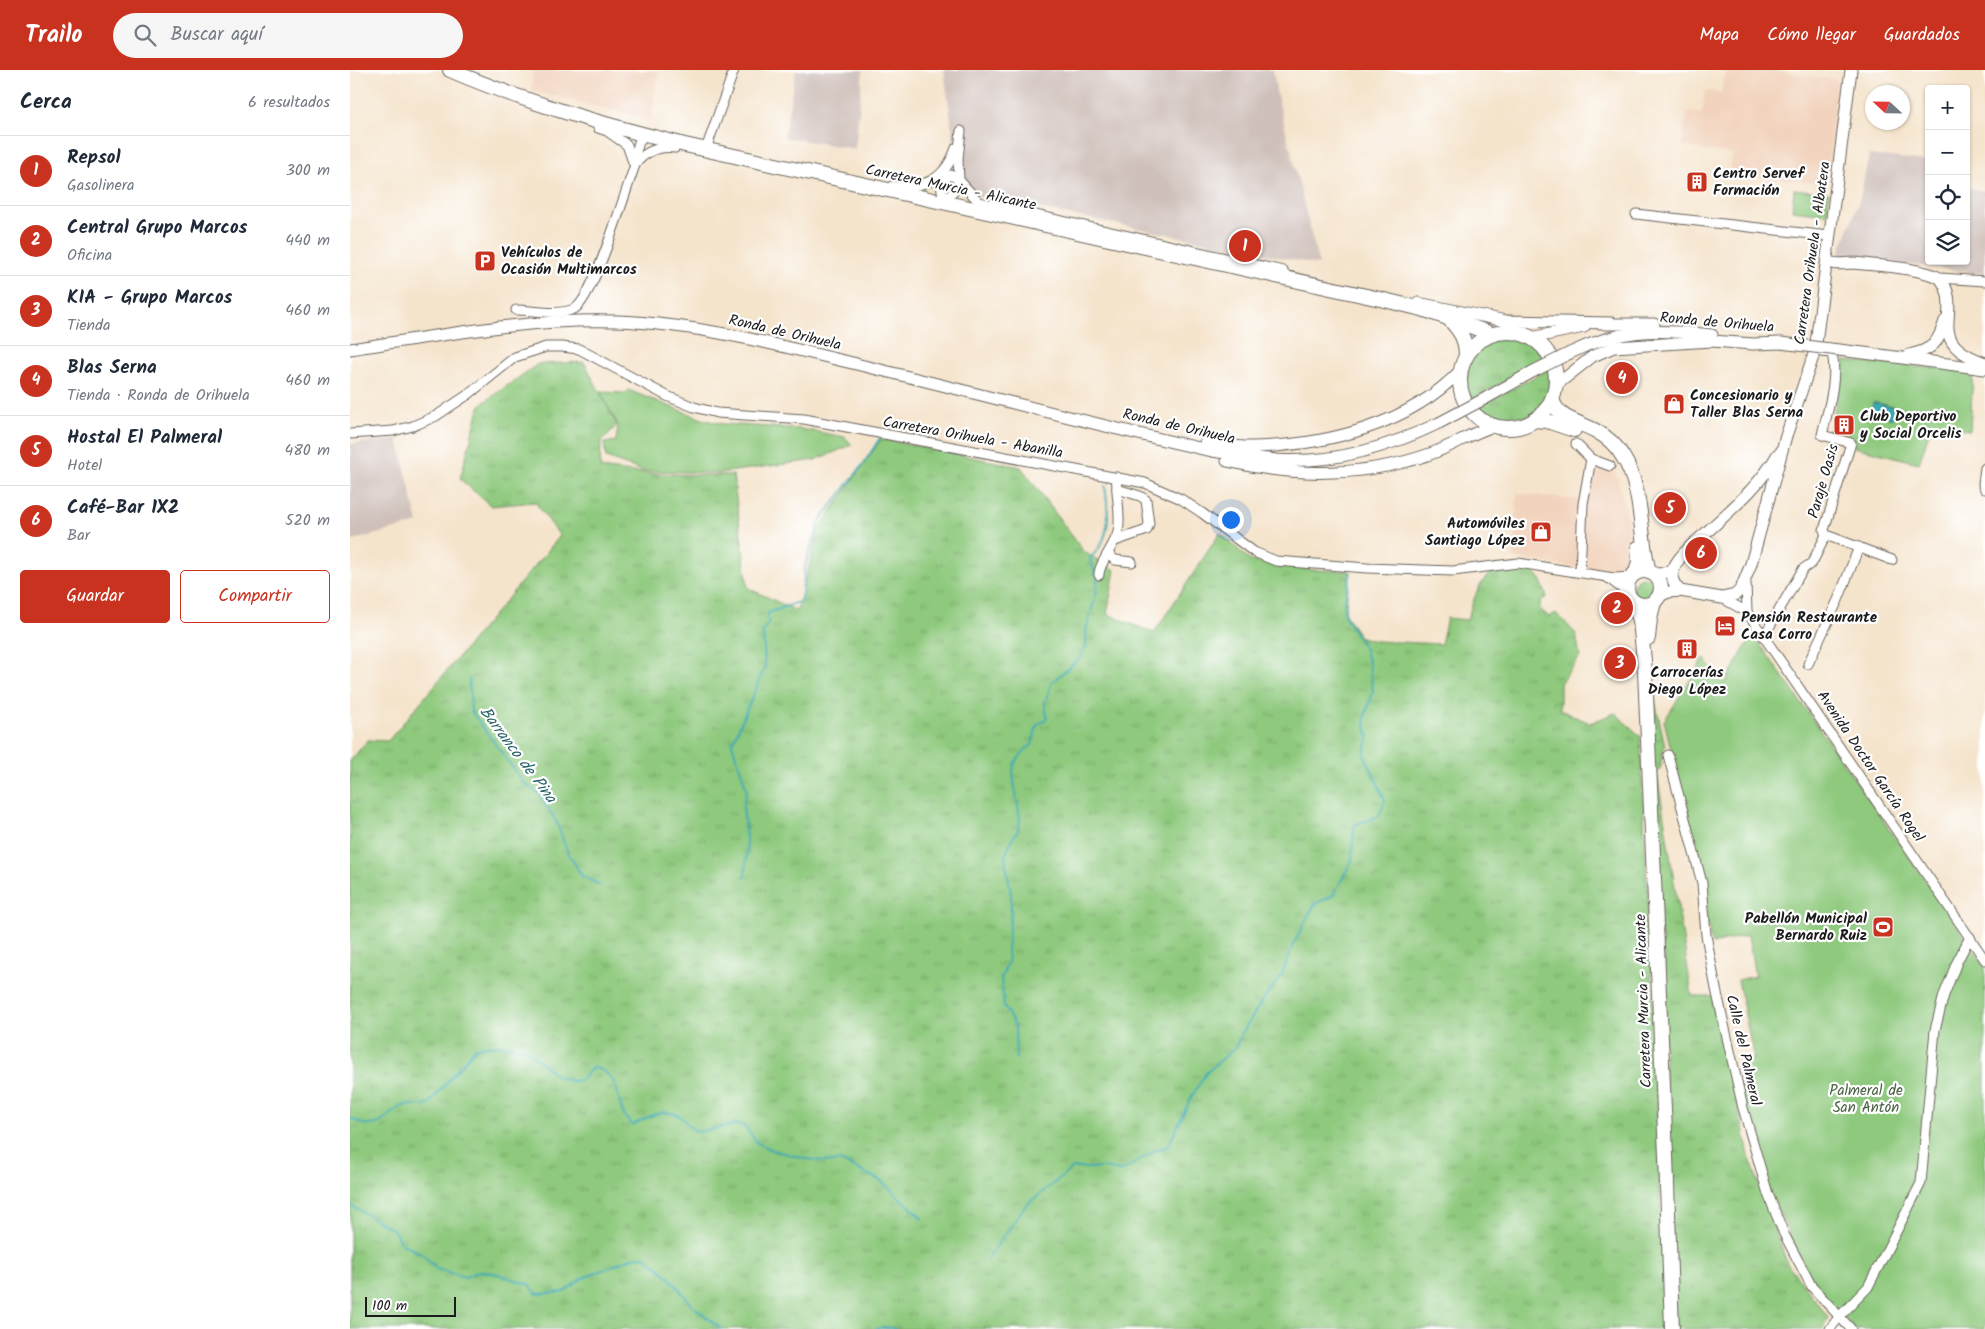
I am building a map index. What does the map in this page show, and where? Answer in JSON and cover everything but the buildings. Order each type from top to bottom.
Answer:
[{"type":"highway","name":"Carretera Murcia - Alicante","points":[[450,70],[540,105],[646,135],[944,202],[1384,297],[1492,334]]},
{"type":"highway","points":[[1450,320],[1461,333],[1466,346],[1466,356],[1461,370],[1461,388],[1466,405],[1483,422],[1502,428],[1519,427],[1534,420],[1541,414],[1554,392]]},
{"type":"highway","points":[[1466,356],[1477,343],[1492,334],[1512,332],[1531,338],[1548,353],[1554,369],[1554,406],[1560,414],[1597,431],[1612,443],[1623,457],[1632,476],[1636,491],[1643,574]]},
{"type":"highway","points":[[1534,420],[1555,423],[1581,432],[1604,445],[1616,460],[1623,475],[1643,574],[1661,585],[1657,599],[1641,605],[1631,598],[1628,585],[1643,574]]},
{"type":"highway","name":"Carretera Murcia - Alicante","points":[[1631,598],[1640,620],[1645,671],[1672,1329]]},
{"type":"highway","name":"Carretera Murcia - Alicante","points":[[1645,671],[1650,618],[1657,599]]},
{"type":"main road","name":"Carretera Orihuela - Albatera","points":[[1786,436],[1814,351],[1851,70]]},
{"type":"main road","points":[[1829,240],[1835,254],[1851,263]]},
{"type":"main road","points":[[1827,261],[1839,258],[1851,263],[1922,271],[1940,278],[1947,291],[1948,331],[1953,344],[1969,358],[1985,363]]},
{"type":"main road","points":[[1824,284],[1834,267],[1851,263]]},
{"type":"main road","points":[[1384,297],[1506,321],[1675,325],[1727,336]]},
{"type":"main road","points":[[1900,357],[1922,352],[1936,343],[1940,337],[1947,314]]},
{"type":"main road","name":"Ronda de Orihuela","points":[[350,349],[517,325],[610,321],[660,324],[708,330],[783,346],[1212,451],[1278,460],[1316,459],[1352,454],[1399,441],[1439,423],[1592,341],[1622,333],[1674,331],[1727,336],[1985,369]]},
{"type":"main road","points":[[1531,338],[1612,323]]},
{"type":"main road","points":[[1554,392],[1593,356],[1614,347],[1712,340],[1753,344],[1781,343]]},
{"type":"main road","points":[[1025,405],[1043,405],[1202,442],[1261,447],[1332,438],[1381,423],[1429,396],[1461,370]]},
{"type":"main road","points":[[1106,425],[1120,433],[1233,462],[1288,471],[1312,472],[1349,472],[1403,462],[1438,451],[1483,429],[1494,426]]},
{"type":"main road","points":[[1643,574],[1667,572],[1675,567],[1692,545],[1745,497],[1776,456],[1786,436]]},
{"type":"main road","points":[[1746,576],[1786,436]]},
{"type":"main road","points":[[1745,497],[1758,496],[1765,504],[1765,510]]},
{"type":"main road","points":[[1675,567],[1672,578],[1673,584],[1680,591]]},
{"type":"main road","name":"Avenida Doctor García Rogel","points":[[1657,599],[1669,592],[1680,591],[1722,598],[1735,595],[1741,589],[1746,576]]},
{"type":"street","points":[[706,149],[734,70]]},
{"type":"street","points":[[540,105],[558,114],[607,131],[627,145],[633,162]]},
{"type":"street","points":[[961,132],[958,159],[959,180],[954,190],[944,202],[941,185],[961,132]]},
{"type":"street","points":[[516,310],[556,312],[573,309],[580,304],[595,278],[640,142],[646,135]]},
{"type":"street","points":[[629,180],[640,158],[654,149],[664,147],[716,156],[731,154]]},
{"type":"street","points":[[860,183],[898,187],[919,185],[935,180],[947,168]]},
{"type":"street","points":[[943,180],[951,175],[959,180],[979,202],[1262,265],[1350,290]]},
{"type":"street","points":[[1636,214],[1829,240]]},
{"type":"street","points":[[1940,278],[1985,281]]},
{"type":"street","points":[[1947,291],[1955,283],[1966,279]]},
{"type":"street","name":"Carretera Orihuela - Abanilla","points":[[350,434],[414,426],[436,416],[469,394],[515,357],[546,347],[579,349],[667,396],[694,407],[717,413],[804,419],[1145,483],[1182,500],[1202,512],[1254,552],[1276,561],[1453,571],[1518,563],[1606,577],[1643,574]]},
{"type":"street","name":"Paraje Oasis","points":[[1764,636],[1803,569],[1812,563],[1826,535],[1824,530],[1851,443],[1822,434],[1832,393],[1834,363],[1832,354],[1814,351]]},
{"type":"street","points":[[1576,444],[1591,459],[1610,466]]},
{"type":"street","points":[[1580,572],[1583,504],[1591,459]]},
{"type":"street","points":[[1985,468],[1983,484],[1985,489]]},
{"type":"street","points":[[1099,575],[1100,568],[1115,541],[1119,526],[1117,477]]},
{"type":"street","points":[[1115,541],[1147,530],[1150,524],[1146,500],[1117,488]]},
{"type":"street","points":[[1826,535],[1892,560]]},
{"type":"street","points":[[1808,664],[1838,600],[1859,548]]},
{"type":"street","points":[[1108,554],[1114,560],[1132,562]]},
{"type":"street","points":[[1746,576],[1747,612]]},
{"type":"street","name":"Carretera Orihuela - Abanilla","points":[[1606,577],[1618,584],[1631,598]]},
{"type":"street","name":"Avenida Doctor García Rogel","points":[[1722,598],[1747,612],[1985,960]]},
{"type":"street","name":"Calle del Palmeral","points":[[1668,755],[1702,883],[1706,935],[1716,989],[1743,1108],[1768,1194],[1784,1234],[1812,1287],[1851,1329]]},
{"type":"street","points":[[1830,1329],[1868,1287],[1921,1183],[1935,1030],[1944,995],[1957,962],[1970,937]]},
{"type":"shaded area","points":[[534,70],[659,70],[651,120],[531,90]]},
{"type":"shaded area","points":[[796,70],[863,70],[855,149],[784,137]]},
{"type":"shaded area","points":[[944,70],[1273,70],[1276,91],[1319,265],[961,193]]},
{"type":"shaded area","points":[[1726,70],[1766,70],[1837,80],[1828,184],[1729,174],[1732,154],[1681,146],[1687,112],[1702,113],[1705,91],[1721,92]]},
{"type":"shaded area","points":[[1869,155],[1925,161],[1925,265],[1970,265],[1970,189],[1985,191],[1985,274],[1838,256],[1859,202]]},
{"type":"shaded area","points":[[398,439],[418,523],[350,541],[350,444]]},
{"type":"shaded area","points":[[1592,462],[1615,471],[1627,513],[1631,563],[1622,570],[1607,573],[1513,558],[1517,493],[1579,500]]},
{"type":"green space","points":[[1794,189],[1829,193],[1827,214],[1792,210]]},
{"type":"green space","points":[[1503,337],[1527,342],[1537,349],[1545,359],[1470,400],[1466,379],[1471,361],[1484,346]]},
{"type":"green space","points":[[1845,361],[1973,371],[1970,430],[1931,427],[1919,463],[1854,447],[1856,441],[1829,433]]},
{"type":"green space","points":[[584,362],[617,425],[601,442],[600,468],[683,475],[733,475],[748,588],[797,611],[819,529],[881,439],[1021,467],[1084,552],[1115,570],[1107,614],[1154,633],[1220,533],[1251,561],[1313,570],[1350,571],[1345,614],[1360,637],[1376,641],[1441,644],[1447,618],[1467,620],[1476,594],[1486,577],[1503,569],[1532,570],[1541,581],[1547,597],[1540,601],[1540,609],[1549,617],[1556,613],[1576,634],[1580,657],[1560,683],[1560,710],[1590,723],[1615,713],[1640,736],[1653,1002],[1665,1329],[350,1329],[350,761],[368,740],[388,741],[560,536],[535,502],[491,506],[460,479],[480,405],[538,364]]},
{"type":"green space","points":[[1549,369],[1550,384],[1546,398],[1538,409],[1527,417],[1515,422],[1501,422],[1488,418],[1476,408]]},
{"type":"green space","points":[[628,390],[705,420],[724,424],[801,429],[845,437],[852,445],[815,460],[720,473],[643,471],[606,458],[604,443],[616,441],[618,425],[600,392],[625,393]]},
{"type":"green space","points":[[1644,577],[1652,580],[1655,588],[1652,596],[1644,599],[1636,596],[1633,588],[1636,580]]},
{"type":"green space","name":"Palmeral de San Antón","points":[[1753,634],[1985,966],[1985,1329],[1855,1329],[1815,1288],[1770,1193],[1743,1100],[1737,1063],[1754,1059],[1738,980],[1755,976],[1748,935],[1712,944],[1707,921],[1705,885],[1664,721],[1704,658],[1724,684]]},
{"type":"green space","points":[[1650,697],[1654,697],[1665,745],[1661,758],[1661,767],[1657,773],[1692,996],[1715,996],[1749,1156],[1787,1263],[1828,1317],[1823,1329],[1675,1329]]},
{"type":"water","points":[[1873,402],[1895,407],[1893,418],[1871,413]]},
{"type":"waterway","points":[[745,878],[747,851],[743,805],[747,790],[732,744],[765,667],[763,631],[768,623],[768,613],[801,601],[805,566],[820,521],[864,463],[880,438]]},
{"type":"waterway","points":[[1095,574],[1090,558],[1102,542],[1107,525],[1108,515],[1105,486]]},
{"type":"waterway","points":[[986,1261],[1025,1206],[1073,1168],[1104,1168],[1122,1171],[1156,1150],[1168,1146],[1192,1096],[1206,1073],[1235,1048],[1262,1001],[1281,977],[1293,945],[1314,905],[1333,895],[1339,885],[1352,860],[1354,825],[1379,816],[1385,800],[1364,754],[1369,737],[1365,716],[1373,692],[1369,665],[1365,649],[1344,615],[1351,572]]},
{"type":"waterway","points":[[1016,1059],[1015,1026],[1004,1006],[1001,978],[1008,962],[1007,950],[1011,910],[1011,895],[1005,857],[1011,841],[1018,830],[1020,819],[1013,775],[1014,764],[1025,750],[1032,745],[1037,725],[1047,719],[1045,703],[1052,682],[1080,658],[1086,646],[1086,631],[1097,591],[1097,578]]},
{"type":"waterway","name":"Barranco de Pina","points":[[469,678],[471,711],[524,783],[540,795],[557,823],[567,851],[582,876],[600,885]]},
{"type":"waterway","points":[[350,1118],[372,1125],[381,1122],[397,1109],[406,1105],[428,1105],[476,1047],[497,1045],[525,1048],[558,1077],[572,1081],[581,1080],[593,1067],[604,1072],[611,1078],[622,1111],[633,1125],[643,1119],[661,1113],[679,1116],[697,1132],[738,1124],[745,1127],[757,1143],[775,1151],[807,1159],[838,1161],[881,1181],[922,1219]]},
{"type":"waterway","points":[[350,1205],[394,1230],[399,1241],[421,1253],[437,1269],[465,1277],[480,1271],[498,1274],[530,1285],[537,1294],[564,1292],[581,1279],[634,1257],[645,1256],[668,1276],[693,1306],[721,1329]]},
{"type":"waterway","points":[[875,1329],[884,1327],[895,1329]]},
{"type":"place","name":"Centro Servef Formación","points":[[1697,182]]},
{"type":"place","name":"Repsol","points":[[1245,246]]},
{"type":"place","name":"Vehículos de Ocasión Multimarcos","points":[[485,261]]},
{"type":"place","name":"Blas Serna","points":[[1622,378]]},
{"type":"place","name":"Concesionario y Taller Blas Serna","points":[[1674,404]]},
{"type":"place","name":"Club Deportivo y Social Orcelis","points":[[1844,425]]},
{"type":"place","name":"Hostal El Palmeral","points":[[1670,508]]},
{"type":"place","name":"Automóviles Santiago López","points":[[1541,532]]},
{"type":"place","name":"Café-Bar 1X2","points":[[1701,553]]},
{"type":"place","name":"Central Grupo Marcos","points":[[1617,608]]},
{"type":"place","name":"Pensión Restaurante Casa Corro","points":[[1725,626]]},
{"type":"place","name":"Carrocerías Diego López","points":[[1687,649]]},
{"type":"place","name":"KIA - Grupo Marcos","points":[[1620,663]]},
{"type":"place","name":"Pabellón Municipal Bernardo Ruiz","points":[[1883,927]]}]
